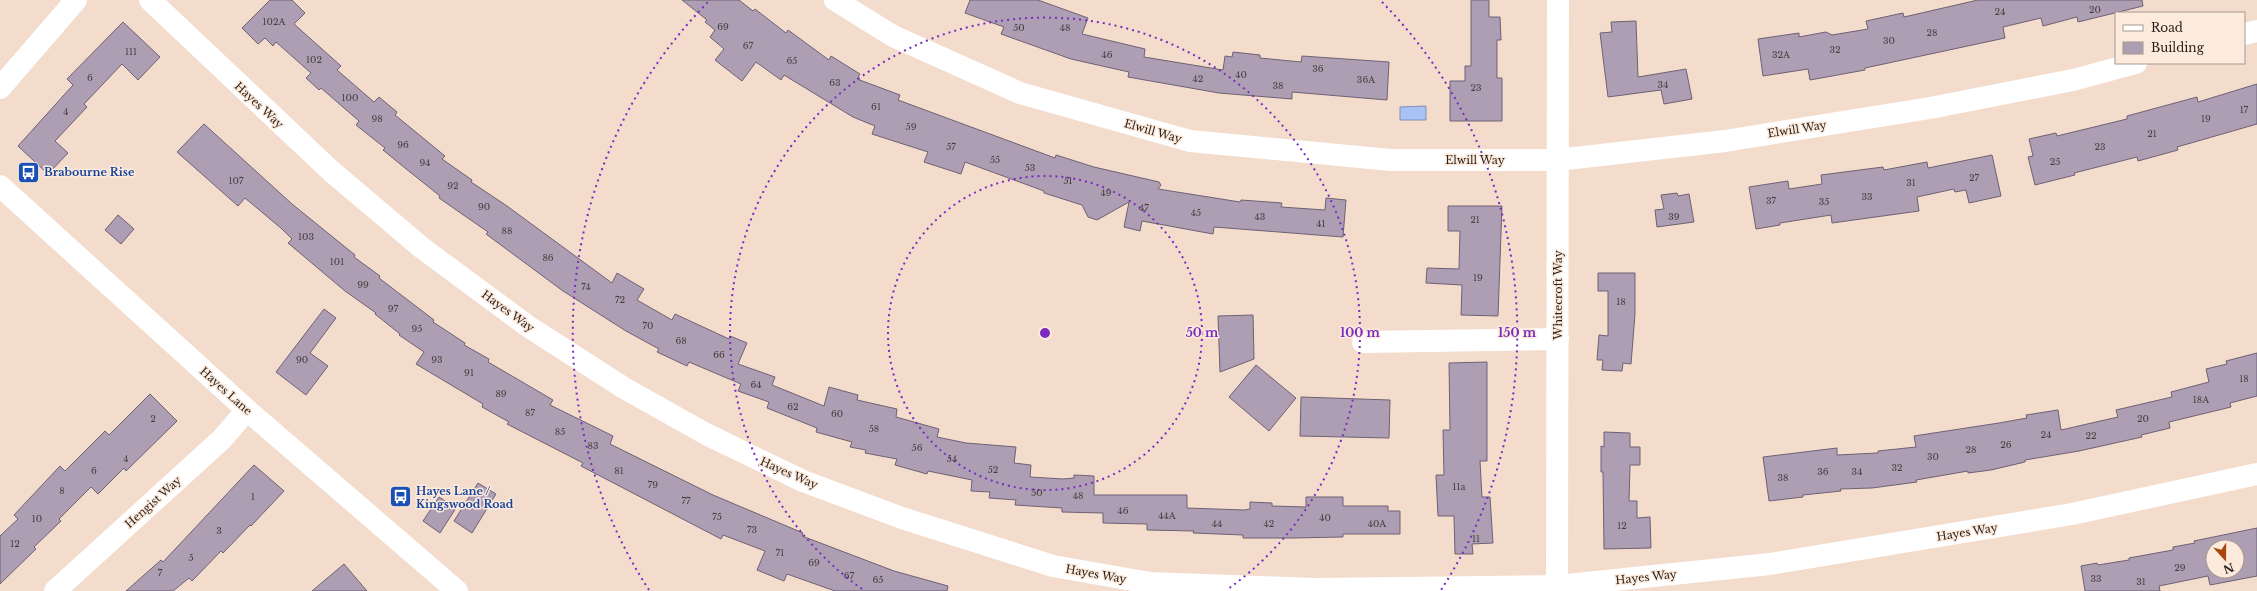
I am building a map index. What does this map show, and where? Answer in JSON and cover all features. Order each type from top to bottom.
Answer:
[{"type":"street","points":[[0,88],[76,0]]},
{"type":"street","name":"Hayes Way","points":[[150,0],[331,170],[422,248],[529,327],[624,388],[685,422],[803,480],[902,518],[1053,566],[1150,583],[1315,589],[1557,588],[1778,562],[2072,514],[2257,474]]},
{"type":"street","name":"Elwill Way","points":[[835,0],[893,36],[1020,93],[1190,141],[1391,160],[1557,160],[1725,141],[1930,108],[2073,80],[2132,64]]},
{"type":"street","name":"Whitecroft Way","points":[[1557,588],[1558,0]]},
{"type":"street","points":[[2245,34],[2257,31]]},
{"type":"street","name":"Hayes Lane","points":[[0,186],[247,410],[457,591]]},
{"type":"street","points":[[1363,342],[1558,339]]},
{"type":"street","name":"Hengist Way","points":[[55,591],[222,439],[247,410]]},
{"type":"water","points":[[1426,106],[1426,120],[1400,120],[1400,107]]},
{"type":"building","points":[[270,0],[292,0],[305,13],[294,24],[341,66],[337,70],[374,102],[379,97],[397,112],[395,115],[445,156],[442,159],[472,180],[471,182],[507,206],[612,283],[617,273],[644,289],[637,300],[672,320],[675,314],[729,339],[730,336],[747,343],[738,364],[775,377],[772,385],[824,406],[829,387],[858,395],[857,400],[897,409],[896,417],[939,429],[937,437],[966,443],[1016,447],[1014,463],[1031,465],[1030,477],[1063,479],[1074,478],[1074,475],[1094,476],[1094,495],[1187,495],[1187,508],[1244,510],[1250,509],[1250,502],[1272,503],[1272,506],[1306,507],[1306,497],[1343,497],[1343,506],[1388,506],[1388,511],[1400,511],[1400,534],[1343,534],[1343,537],[1243,538],[1243,535],[1193,533],[1194,531],[1147,530],[1147,524],[1103,523],[1103,513],[1062,512],[1062,508],[1015,505],[1016,500],[989,498],[990,492],[971,491],[972,480],[928,471],[927,474],[895,465],[897,459],[865,453],[866,450],[850,447],[852,442],[816,432],[817,428],[767,408],[769,402],[738,391],[741,384],[689,362],[687,366],[657,352],[659,349],[626,331],[563,291],[486,234],[488,232],[439,198],[440,196],[383,150],[385,148],[356,125],[359,121],[321,88],[319,90],[306,78],[311,73],[276,42],[273,46],[265,38],[258,44],[242,28]]},
{"type":"building","points":[[682,0],[739,0],[753,11],[755,9],[786,33],[788,30],[829,60],[831,56],[860,74],[857,79],[900,95],[898,100],[1055,158],[1056,155],[1094,167],[1159,182],[1161,185],[1158,189],[1240,202],[1241,200],[1282,203],[1281,207],[1325,210],[1326,198],[1346,200],[1343,237],[1214,227],[1213,234],[1142,221],[1140,231],[1124,227],[1129,202],[1097,220],[1088,217],[1082,205],[1044,193],[1044,191],[965,162],[961,174],[924,162],[928,152],[872,134],[875,126],[853,117],[784,75],[781,80],[756,62],[742,81],[715,60],[724,49],[710,37],[715,30],[705,22],[707,20]]},
{"type":"building","points":[[970,0],[1038,0],[1088,18],[1082,34],[1145,49],[1144,57],[1223,70],[1225,56],[1232,57],[1233,52],[1260,55],[1260,58],[1301,62],[1302,56],[1389,62],[1387,100],[1292,92],[1292,99],[1219,93],[1128,77],[1129,72],[1071,59],[1001,34],[1004,27],[965,13]]},
{"type":"building","points":[[1471,0],[1489,0],[1489,17],[1500,17],[1501,40],[1497,40],[1497,78],[1502,78],[1502,121],[1450,121],[1450,81],[1465,81],[1465,66],[1471,66]]},
{"type":"building","points":[[1978,0],[2142,0],[2143,6],[2078,22],[2077,17],[2043,26],[2041,18],[2003,27],[2005,38],[1865,68],[1865,70],[1810,80],[1808,69],[1763,76],[1758,39],[1799,33],[1799,37],[1826,32],[1832,35],[1868,29],[1866,21],[1903,13],[1904,17]]},
{"type":"building","points":[[1636,21],[1638,77],[1686,69],[1692,99],[1664,104],[1661,90],[1608,97],[1600,33],[1612,32],[1611,22]]},
{"type":"building","points":[[123,22],[160,57],[138,80],[122,64],[84,104],[87,107],[55,141],[68,153],[48,174],[18,146],[73,85],[67,79]]},
{"type":"building","points":[[2257,84],[2257,124],[2177,147],[2178,150],[2138,161],[2137,157],[2074,173],[2075,175],[2035,185],[2028,157],[2033,156],[2029,139],[2056,133],[2057,136],[2127,119],[2127,116],[2197,97],[2198,102]]},
{"type":"building","points":[[204,124],[292,204],[355,255],[354,257],[380,276],[379,278],[434,320],[433,322],[465,343],[464,345],[489,359],[488,362],[553,400],[550,405],[613,436],[610,444],[713,495],[803,533],[802,536],[894,571],[948,586],[947,591],[835,591],[787,574],[784,581],[757,570],[765,551],[723,535],[721,539],[581,466],[583,463],[507,424],[509,422],[482,407],[483,404],[416,364],[424,352],[399,335],[400,334],[375,314],[376,313],[345,291],[288,243],[292,239],[245,198],[238,206],[177,152]]},
{"type":"building","points":[[1992,155],[2001,196],[1969,203],[1966,190],[1955,192],[1954,189],[1917,197],[1919,211],[1832,223],[1831,215],[1780,223],[1780,225],[1756,229],[1749,187],[1788,181],[1789,189],[1822,184],[1821,175],[1883,167],[1884,170],[1927,162],[1928,168]]},
{"type":"building","points":[[1677,193],[1678,196],[1689,194],[1694,222],[1657,227],[1655,210],[1664,209],[1661,195]]},
{"type":"building","points":[[1448,206],[1502,206],[1498,316],[1461,315],[1462,285],[1426,283],[1427,268],[1459,269],[1460,231],[1448,231]]},
{"type":"building","points":[[118,215],[134,229],[121,244],[105,230]]},
{"type":"building","points":[[1598,273],[1635,273],[1635,314],[1631,364],[1623,363],[1622,371],[1602,370],[1603,360],[1597,360],[1599,335],[1608,336],[1608,291],[1598,291]]},
{"type":"building","points":[[324,309],[336,318],[310,353],[328,366],[306,395],[276,372]]},
{"type":"building","points":[[1253,315],[1254,359],[1220,372],[1218,316]]},
{"type":"building","points":[[2257,353],[2257,396],[2230,403],[2231,407],[2169,422],[2170,428],[2141,435],[2142,437],[2079,451],[2025,460],[2025,462],[1991,470],[1968,473],[1968,471],[1916,480],[1917,482],[1872,488],[1840,489],[1841,491],[1803,495],[1803,497],[1769,501],[1763,457],[1837,448],[1837,455],[1878,453],[1878,451],[1916,447],[1914,436],[2027,418],[2026,415],[2058,410],[2061,430],[2118,417],[2116,410],[2172,397],[2171,392],[2209,382],[2206,369],[2227,364],[2226,361]]},
{"type":"building","points":[[1487,362],[1487,461],[1480,461],[1482,497],[1490,497],[1493,543],[1472,544],[1473,554],[1455,554],[1454,516],[1438,516],[1436,475],[1444,475],[1443,430],[1450,430],[1449,363]]},
{"type":"building","points":[[1256,365],[1296,398],[1269,431],[1229,397]]},
{"type":"building","points":[[150,394],[177,421],[126,471],[124,468],[98,494],[91,487],[59,519],[61,521],[34,547],[36,549],[0,584],[0,536],[18,519],[14,515],[60,466],[65,471],[105,431],[109,435]]},
{"type":"building","points":[[1301,397],[1390,400],[1389,438],[1300,436]]},
{"type":"building","points":[[1604,432],[1630,433],[1630,447],[1640,447],[1640,465],[1630,465],[1629,501],[1637,501],[1637,518],[1650,517],[1651,548],[1604,549],[1603,472],[1601,472],[1601,446],[1604,447]]},
{"type":"building","points":[[254,465],[284,491],[251,526],[250,525],[223,553],[221,551],[192,581],[189,578],[173,591],[126,591],[161,560],[163,562]]},
{"type":"building","points":[[478,483],[496,494],[472,533],[454,521]]},
{"type":"building","points":[[439,497],[456,508],[440,533],[423,521]]},
{"type":"building","points":[[2257,528],[2257,576],[2245,578],[2245,539],[2205,539],[2205,577],[2159,586],[2160,591],[2085,591],[2081,566],[2129,560],[2129,558],[2173,550],[2173,547],[2195,543],[2194,541]]},
{"type":"building","points":[[344,564],[367,591],[312,591]]},
{"type":"building","points":[[2209,579],[2241,579],[2210,585]]},
{"type":"place","name":"Brabourne Rise","points":[[29,172]]},
{"type":"place","name":"Hayes Lane / Kingswood Road","points":[[401,497]]}]
